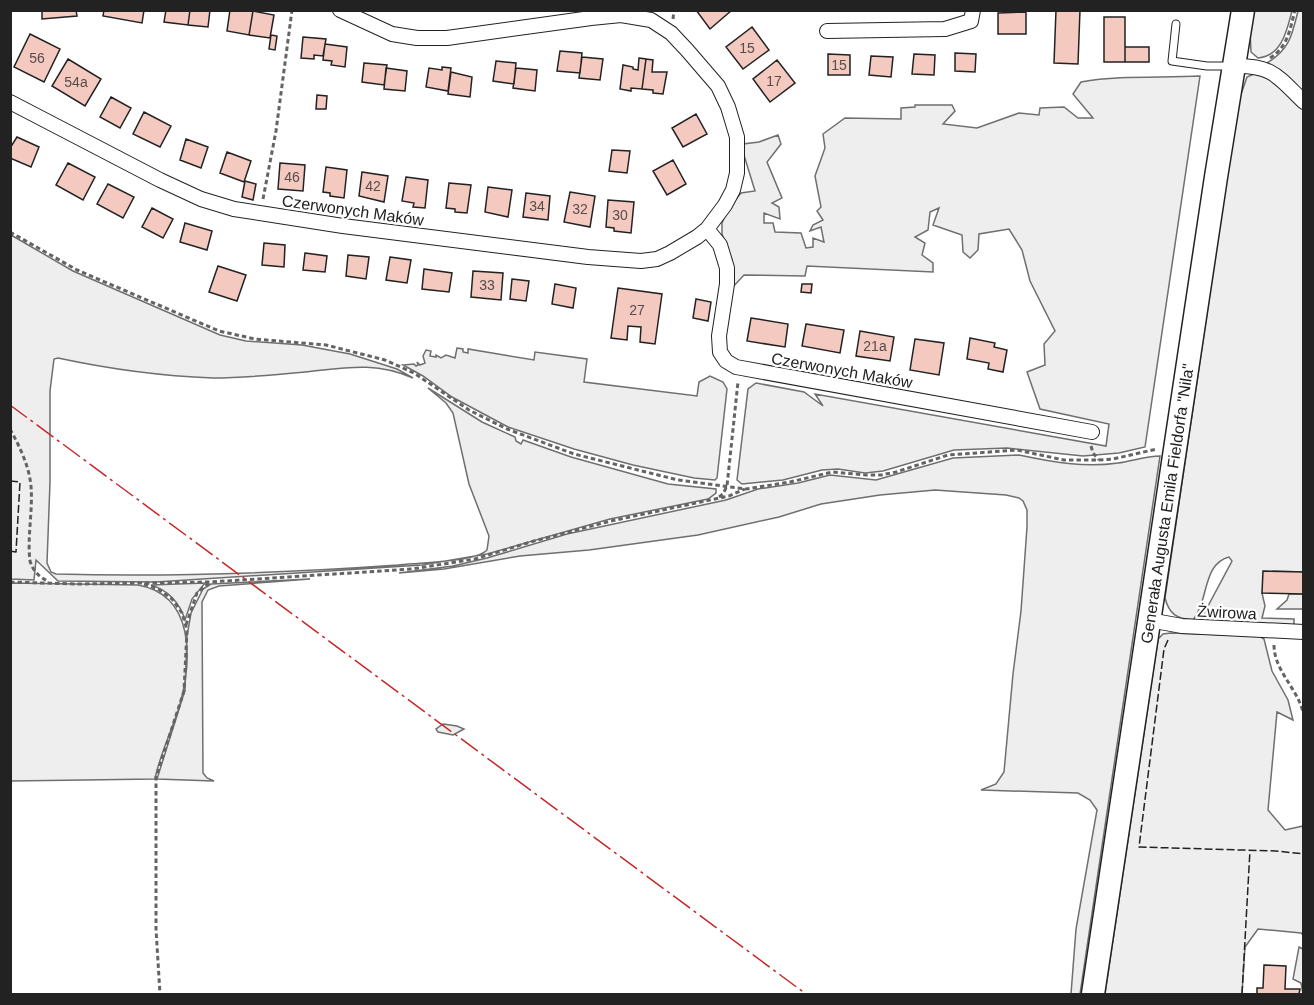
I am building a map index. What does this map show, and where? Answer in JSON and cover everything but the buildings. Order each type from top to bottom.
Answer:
[{"type":"main road","name":"Generała Augusta Emila Fieldorfa \"Nila\"","points":[[1093,994],[1243,10]]},
{"type":"street","name":"Czerwonych Maków","points":[[10,102],[201,200],[256,213],[564,254],[641,261],[657,259],[697,237],[725,205],[737,173],[738,137],[734,123],[718,86],[671,33],[651,20],[621,15],[447,38],[417,38],[392,34],[340,10]]},
{"type":"street","points":[[827,31],[945,29],[971,21],[974,10]]},
{"type":"street","points":[[1234,66],[1258,67],[1275,74],[1304,102]]},
{"type":"street","points":[[707,228],[720,245],[727,268],[727,284],[719,336],[720,352],[726,361],[740,368]]},
{"type":"street","name":"Czerwonych Maków","points":[[740,368],[1092,432]]},
{"type":"street","name":"Żwirowa","points":[[1149,620],[1182,626],[1304,632]]},
{"type":"lane","points":[[1176,24],[1172,61],[1207,66],[1234,66]]},
{"type":"path","points":[[256,213],[256,205],[262,204],[276,131],[292,10]]},
{"type":"path","points":[[1258,67],[1275,55],[1284,45],[1295,10]]},
{"type":"path","points":[[10,232],[78,270],[219,331],[255,339],[326,345],[385,360],[414,373],[470,410],[507,429],[574,454],[678,480],[746,489],[832,472],[866,476],[888,473],[948,455],[1017,450],[1064,460],[1099,460],[1176,444]]},
{"type":"path","points":[[716,499],[723,494],[727,486],[740,368]]},
{"type":"path","points":[[10,429],[27,466],[31,486],[30,561],[34,571],[42,578],[56,582]]},
{"type":"path","points":[[10,582],[210,582],[406,570],[487,556],[611,521],[716,499],[746,489]]},
{"type":"path","points":[[186,627],[197,594],[210,582]]},
{"type":"path","points":[[140,583],[158,589],[172,599],[182,613],[186,627],[184,691],[156,777],[156,929],[160,994]]},
{"type":"path","points":[[1273,631],[1274,650],[1280,668],[1293,689],[1304,717]]},
{"type":"shaded area","points":[[1253,11],[1292,11],[1285,34],[1278,47],[1266,56],[1258,58],[1251,52],[1250,31]]},
{"type":"shaded area","points":[[1298,11],[1303,11],[1303,97],[1267,63],[1281,52],[1289,41]]},
{"type":"shaded area","points":[[1256,73],[1267,75],[1303,109],[1303,572],[1273,571],[1262,593],[1265,606],[1262,618],[1294,619],[1294,625],[1200,621],[1232,561],[1229,557],[1214,567],[1202,603],[1193,620],[1182,618],[1171,612],[1165,598],[1238,103],[1247,77]]},
{"type":"shaded area","points":[[1200,76],[1145,447],[1119,453],[1083,456],[1007,448],[954,450],[883,471],[865,473],[838,469],[822,470],[783,480],[742,484],[737,480],[748,389],[756,383],[804,392],[823,406],[815,394],[1106,446],[1109,424],[1040,409],[1027,372],[1045,365],[1044,344],[1055,331],[1030,281],[1022,250],[1009,229],[979,234],[978,250],[970,258],[963,252],[962,235],[933,225],[939,208],[930,212],[928,230],[915,237],[925,243],[922,255],[933,263],[933,272],[807,266],[805,276],[744,275],[730,290],[732,260],[722,234],[722,223],[728,209],[741,193],[755,191],[743,152],[743,144],[759,142],[778,135],[781,144],[767,162],[782,198],[772,203],[779,207],[780,219],[764,213],[764,223],[773,223],[775,232],[801,233],[806,248],[813,247],[813,238],[824,242],[821,227],[810,231],[813,225],[823,220],[817,211],[821,207],[815,176],[825,148],[823,134],[845,118],[901,119],[901,108],[915,107],[915,105],[952,105],[955,111],[943,124],[977,128],[1019,113],[1039,115],[1040,108],[1064,107],[1078,118],[1093,118],[1073,94],[1081,82]]},
{"type":"shaded area","points":[[11,235],[73,271],[220,335],[246,341],[302,345],[350,354],[397,369],[413,378],[386,369],[359,367],[247,377],[194,377],[54,359],[50,391],[47,563],[51,572],[99,575],[227,574],[443,562],[156,582],[58,581],[36,560],[34,580],[11,579]]},
{"type":"shaded area","points":[[457,348],[468,353],[468,349],[534,360],[535,352],[587,359],[584,382],[697,396],[699,382],[710,376],[723,382],[727,389],[717,478],[715,480],[694,478],[633,465],[574,449],[508,427],[452,397],[403,365],[414,364],[416,366],[417,362],[420,365],[425,363],[423,356],[426,350],[431,351],[430,356],[436,357],[436,355],[441,358],[446,355],[455,358]]},
{"type":"shaded area","points":[[428,388],[482,422],[515,437],[516,441],[521,444],[523,440],[571,457],[668,484],[716,489],[716,493],[708,499],[610,519],[474,556],[487,550],[489,536],[469,484],[453,413],[446,403]]},
{"type":"shaded area","points":[[1019,455],[1081,465],[1118,463],[1160,456],[1080,994],[1071,994],[1076,929],[1097,810],[1090,800],[1078,793],[981,790],[996,784],[1004,772],[1021,611],[1027,527],[1027,510],[1019,498],[935,490],[880,495],[821,504],[779,517],[698,535],[399,573],[453,566],[567,534],[726,500],[758,489],[830,475],[876,480],[953,458]]},
{"type":"shaded area","points":[[310,579],[219,586],[208,590],[202,602],[203,773],[214,781],[157,779],[185,690],[187,636],[191,613],[203,589],[211,584]]},
{"type":"shaded area","points":[[11,583],[138,585],[157,591],[180,615],[185,632],[187,668],[180,704],[155,779],[11,781]]},
{"type":"shaded area","points":[[205,583],[192,599],[185,620],[180,608],[172,598],[163,590],[151,585]]},
{"type":"shaded area","points":[[1289,594],[1303,594],[1303,609],[1277,609],[1287,600]]},
{"type":"shaded area","points":[[1163,634],[1259,636],[1264,639],[1272,671],[1288,700],[1293,720],[1277,712],[1268,810],[1285,830],[1303,826],[1303,935],[1258,929],[1245,947],[1242,994],[1105,994],[1158,639]]},
{"type":"shaded area","points":[[443,724],[464,729],[453,735],[438,732],[436,729]]},
{"type":"shaded area","points":[[1299,947],[1303,949],[1303,994],[1301,983],[1293,979]]},
{"type":"fence","points":[[10,481],[20,482],[16,552],[10,551]]},
{"type":"fence","points":[[1168,640],[1164,649],[1139,847],[1276,851],[1304,854]]},
{"type":"fence","points":[[1242,994],[1250,850]]},
{"type":"power","points":[[10,405],[806,994]]}]
